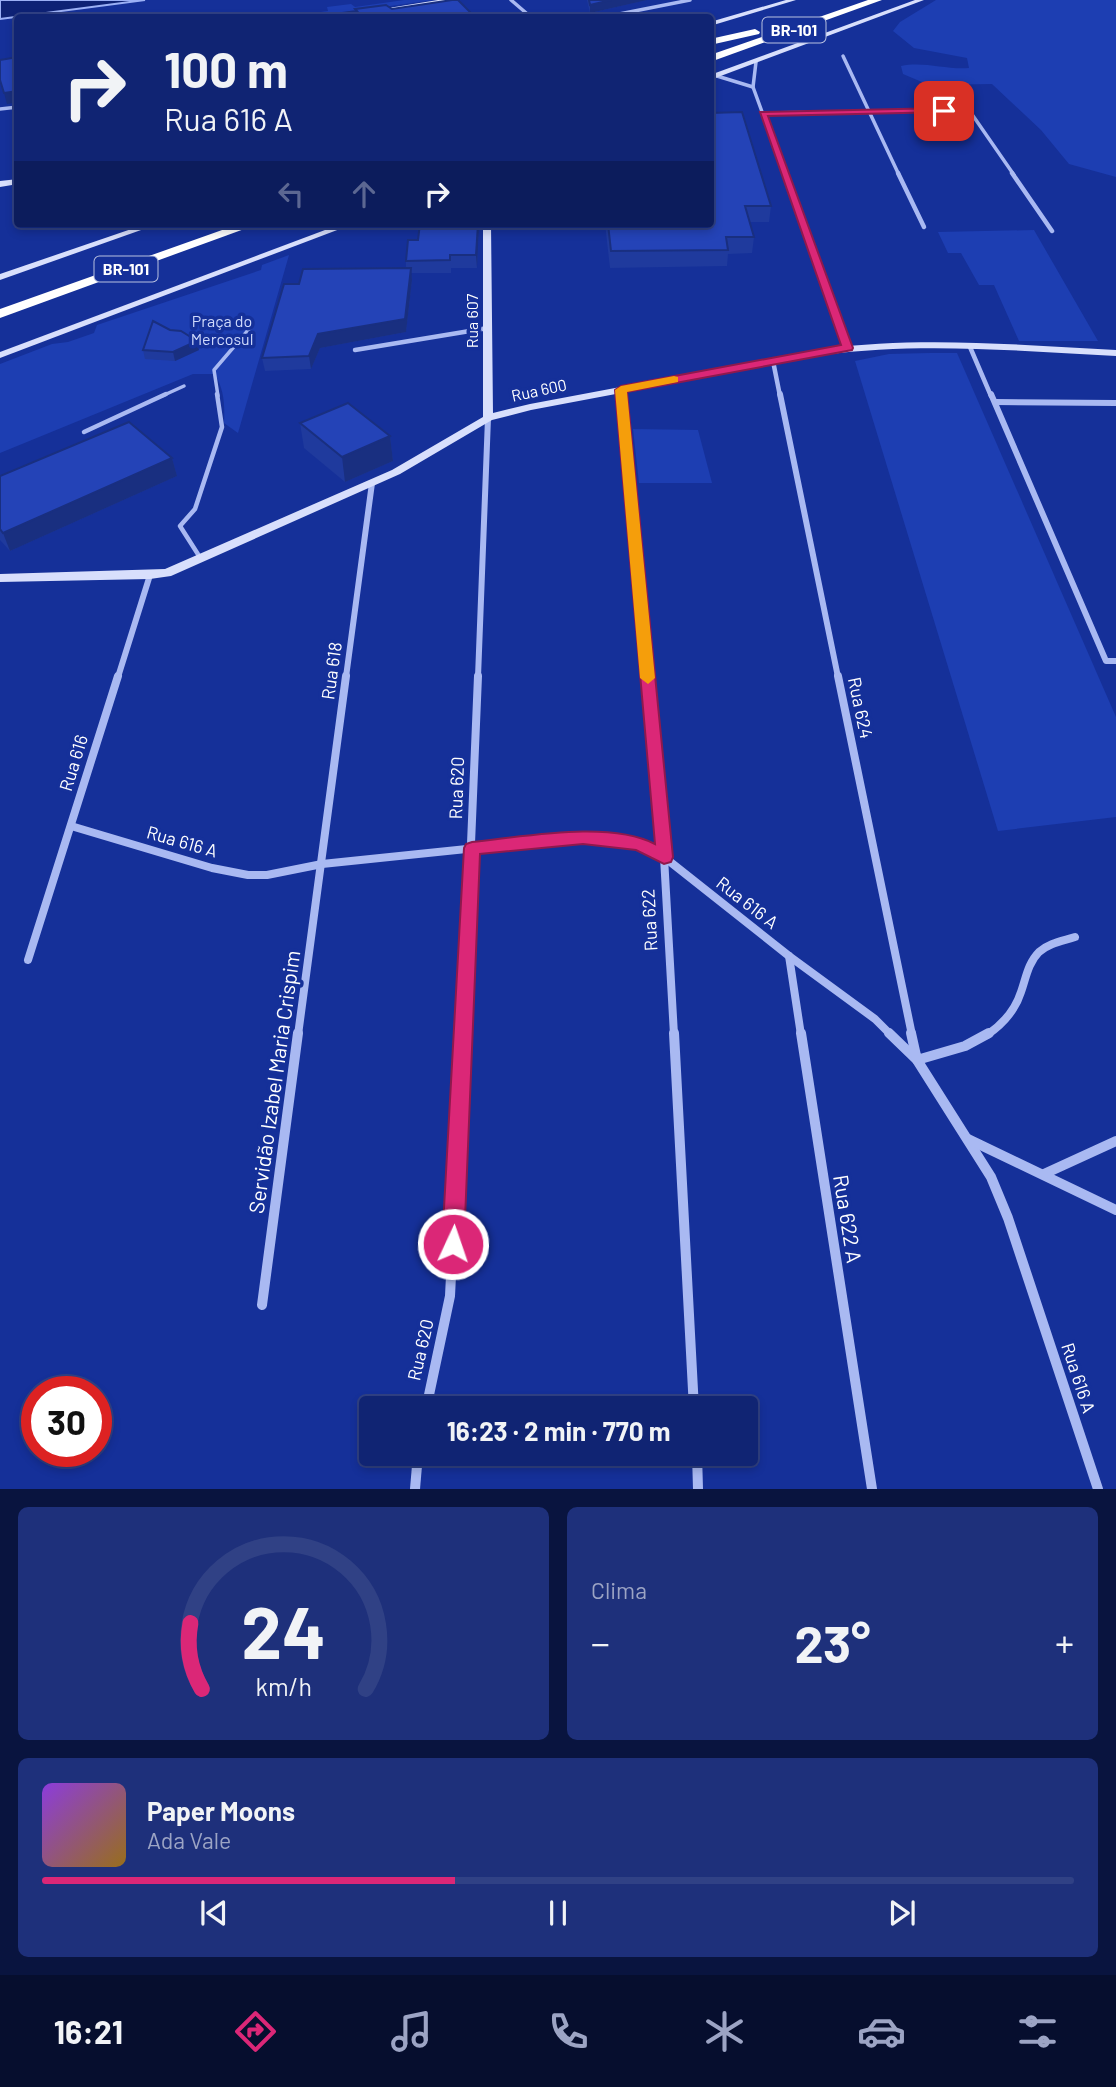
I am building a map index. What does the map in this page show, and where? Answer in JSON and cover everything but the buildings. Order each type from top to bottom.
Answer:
[{"type":"highway","name":"BR-101","points":[[714,49],[853,0]]},
{"type":"highway","name":"BR-101","points":[[714,58],[877,0]]},
{"type":"highway","points":[[714,40],[770,29]]},
{"type":"highway","points":[[714,75],[788,32]]},
{"type":"highway","name":"BR-101","points":[[0,302],[209,228]]},
{"type":"highway","name":"BR-101","points":[[0,314],[240,228]]},
{"type":"street","points":[[366,12],[452,0]]},
{"type":"street","points":[[511,0],[527,14]]},
{"type":"street","points":[[619,14],[690,0]]},
{"type":"street","points":[[750,0],[765,8]]},
{"type":"street","points":[[714,23],[793,0]]},
{"type":"street","points":[[714,76],[922,0]]},
{"type":"street","points":[[843,56],[924,227]]},
{"type":"street","points":[[756,62],[753,88],[848,348]]},
{"type":"street","points":[[714,76],[739,81],[753,88]]},
{"type":"street","points":[[763,113],[969,110],[1052,231]]},
{"type":"street","points":[[0,277],[138,228]]},
{"type":"street","points":[[0,355],[338,228]]},
{"type":"street","name":"Rua 607","points":[[487,228],[488,418]]},
{"type":"street","points":[[355,350],[488,328]]},
{"type":"street","name":"Rua 600","points":[[0,578],[167,573],[415,463],[488,418],[510,411],[848,348],[896,345],[1116,353]]},
{"type":"street","points":[[971,347],[1106,662],[1116,661]]},
{"type":"street","name":"Rua 624","points":[[773,361],[917,1060]]},
{"type":"street","name":"Rua 622","points":[[621,390],[664,857],[693,1396]]},
{"type":"street","points":[[995,402],[1116,403]]},
{"type":"street","name":"Rua 620","points":[[429,1396],[450,1296],[472,848],[488,418]]},
{"type":"street","name":"Rua 618","points":[[322,864],[372,483]]},
{"type":"street","name":"Rua 616","points":[[28,960],[150,575]]},
{"type":"street","name":"Rua 616 A","points":[[71,826],[248,875],[267,875],[322,864],[583,837],[639,844],[664,857],[789,956],[875,1019],[917,1060],[991,1177],[1008,1218],[1098,1489]]},
{"type":"street","name":"Servidão Izabel Maria Crispim","points":[[262,1305],[322,864]]},
{"type":"street","points":[[917,1060],[965,1046],[984,1037],[1006,1020],[1015,1005],[1029,962],[1040,949],[1054,941],[1075,937]]},
{"type":"street","name":"Rua 622 A","points":[[789,956],[872,1489]]},
{"type":"street","points":[[968,1138],[1116,1210]]},
{"type":"street","points":[[1045,1174],[1116,1141]]},
{"type":"street","points":[[415,1489],[417,1466]]},
{"type":"street","points":[[697,1466],[698,1489]]},
{"type":"lane","points":[[201,559],[180,526],[195,509],[222,427],[214,370],[250,328]]},
{"type":"lane","points":[[84,432],[184,386]]},
{"type":"green space","points":[[404,0],[434,0],[331,14],[306,14],[328,11],[327,7],[351,4],[355,7]]},
{"type":"green space","points":[[936,0],[1116,0],[1116,177],[1069,164],[1041,130],[992,84],[929,85],[903,74],[901,66],[910,65],[969,68],[967,58],[914,48],[893,31],[900,22]]},
{"type":"green space","points":[[1034,230],[1098,341],[1019,341],[994,285],[979,285],[961,253],[948,253],[938,232]]},
{"type":"green space","name":"Praça do Mercosul","points":[[289,255],[238,433],[224,423],[223,397],[215,374],[193,374],[0,453],[0,364],[52,344],[68,342],[94,333],[97,325],[261,270],[262,265]]},
{"type":"green space","points":[[957,353],[1116,717],[1116,817],[998,831],[855,361],[889,354]]},
{"type":"green space","points":[[633,429],[698,430],[712,483],[639,483]]},
{"type":"shaded area","points":[[0,0],[145,0],[38,14],[14,14],[14,17],[0,19]]},
{"type":"slow traffic","points":[[648,678],[621,390],[674,380]]},
{"type":"route","points":[[453,1244],[472,848],[583,837],[639,844],[664,857],[621,390],[848,348],[763,113],[944,111]]}]
